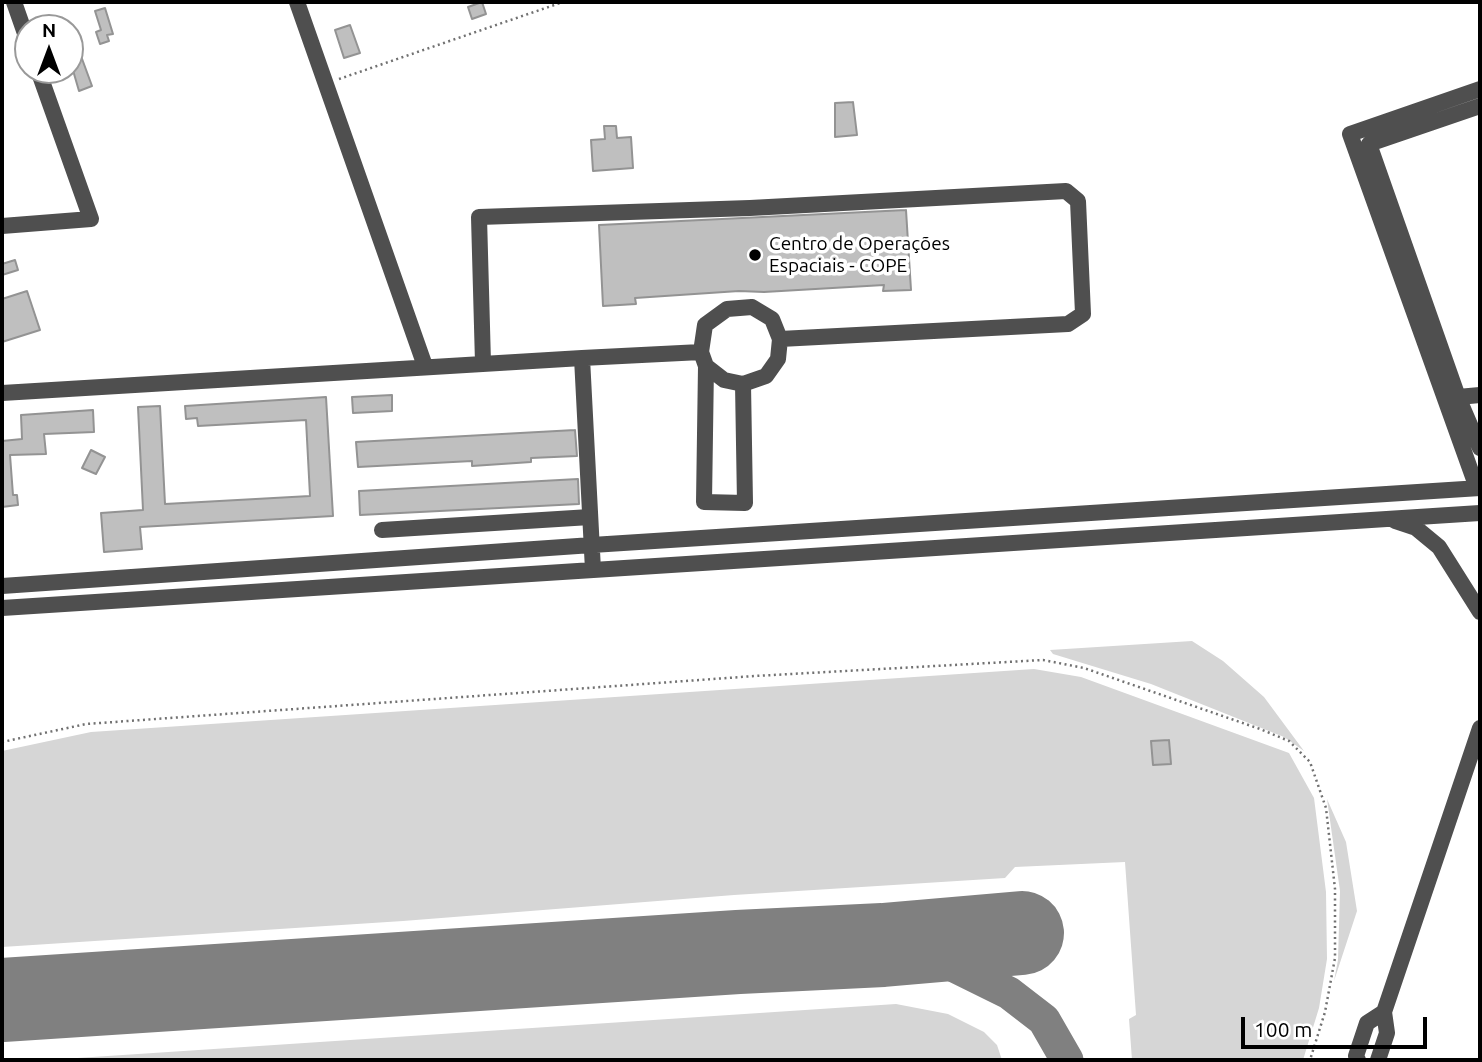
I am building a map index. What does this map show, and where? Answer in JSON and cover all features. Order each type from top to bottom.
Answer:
[{"type":"street","points":[[297,2],[425,366]]},
{"type":"street","points":[[2,226],[91,219],[43,84]]},
{"type":"street","points":[[2,586],[1479,488],[1350,134],[1480,89]]},
{"type":"street","points":[[1480,106],[1369,144],[1458,397],[1472,413],[1480,448]]},
{"type":"street","points":[[483,363],[479,217],[750,208],[1066,191],[1078,201],[1083,314],[1068,324],[779,339]]},
{"type":"street","points":[[2,393],[582,358],[704,359],[724,380],[743,384],[766,376],[778,359],[779,339],[772,319],[752,307],[727,309],[705,325],[704,359],[704,502],[745,503],[743,384]]},
{"type":"street","points":[[582,358],[593,570]]},
{"type":"street","points":[[1458,397],[1480,395]]},
{"type":"street","points":[[2,608],[1480,513]]},
{"type":"street","points":[[382,530],[590,517]]},
{"type":"street","points":[[1390,519],[1416,528],[1438,547],[1480,612]]},
{"type":"street","points":[[694,538],[687,542],[685,554],[689,560],[696,563]]},
{"type":"street","points":[[547,548],[555,550],[560,561],[556,569],[549,573]]},
{"type":"street","points":[[1378,1060],[1387,1032],[1384,1012],[1480,728]]},
{"type":"street","points":[[1358,1060],[1356,1056],[1367,1023],[1384,1012]]},
{"type":"path","points":[[326,84],[563,2]]},
{"type":"path","points":[[2,743],[86,724],[755,676],[1043,660],[1084,668],[1289,741],[1310,762],[1326,808],[1335,903],[1335,958],[1325,1012],[1310,1060]]},
{"type":"shaded area","points":[[1192,641],[1223,661],[1264,697],[1304,751],[1284,737],[1151,684],[1053,654],[1050,650]]},
{"type":"shaded area","points":[[1034,669],[1081,677],[1289,753],[1314,798],[1326,892],[1327,959],[1319,1008],[1303,1060],[1132,1060],[1129,1019],[1136,1015],[1125,862],[1015,867],[1005,878],[2,947],[2,751],[91,732]]},
{"type":"shaded area","points":[[1327,799],[1346,842],[1357,911],[1334,981],[1338,960],[1340,891]]},
{"type":"shaded area","points":[[896,1004],[948,1014],[984,1032],[997,1045],[1002,1060],[47,1060]]},
{"type":"building","points":[[482,2],[486,14],[472,19],[468,7]]},
{"type":"building","points":[[105,8],[113,34],[107,35],[109,41],[100,44],[96,32],[101,30],[95,11]]},
{"type":"building","points":[[350,25],[360,53],[344,58],[335,30]]},
{"type":"building","points":[[84,64],[92,86],[79,91],[77,84],[84,84]]},
{"type":"building","points":[[853,102],[857,135],[835,137],[835,103]]},
{"type":"building","points":[[604,126],[616,126],[617,138],[631,137],[633,168],[593,171],[591,140],[605,139]]},
{"type":"building","name":"Centro de Operações Espaciais - COPE","points":[[906,210],[911,290],[883,291],[884,285],[739,291],[635,298],[636,304],[603,306],[599,225]]},
{"type":"building","points":[[15,260],[18,270],[2,275],[2,264]]},
{"type":"building","points":[[27,291],[40,330],[2,342],[2,299]]},
{"type":"building","points":[[392,395],[392,411],[353,413],[352,397]]},
{"type":"building","points":[[326,397],[333,516],[140,527],[142,549],[104,552],[101,513],[143,510],[138,407],[160,406],[165,504],[310,496],[306,420],[198,426],[197,418],[186,419],[185,406]]},
{"type":"building","points":[[93,410],[94,432],[44,434],[46,454],[10,455],[13,495],[17,495],[18,505],[2,507],[2,441],[22,439],[21,415]]},
{"type":"building","points":[[575,430],[577,456],[531,458],[531,462],[472,466],[472,461],[358,467],[356,442]]},
{"type":"building","points":[[91,450],[105,457],[96,474],[82,468]]},
{"type":"building","points":[[578,479],[579,504],[360,515],[359,491]]},
{"type":"building","points":[[1169,740],[1171,764],[1153,765],[1151,741]]},
{"type":"taxiway","points":[[883,945],[932,955],[1009,993],[1044,1020],[1067,1060]]},
{"type":"runway","points":[[2,1000],[883,945],[1022,933]]},
{"type":"place","name":"Centro de Operações Espaciais - COPE","points":[[755,255]]}]
